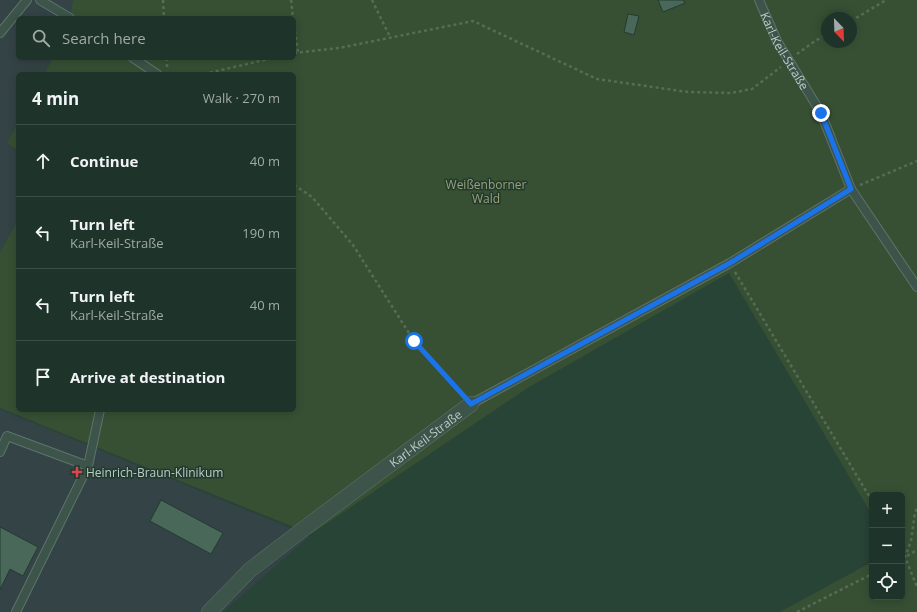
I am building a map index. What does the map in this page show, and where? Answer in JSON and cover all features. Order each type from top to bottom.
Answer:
[{"type":"street","name":"Karl-Keil-Straße","points":[[209,612],[250,570],[471,404]]},
{"type":"lane","points":[[0,33],[27,0]]},
{"type":"lane","points":[[40,0],[67,16]]},
{"type":"lane","name":"Karl-Keil-Straße","points":[[759,0],[777,41],[821,113],[851,189],[917,287]]},
{"type":"lane","points":[[136,60],[154,72]]},
{"type":"lane","name":"Karl-Keil-Straße","points":[[471,404],[730,263],[851,189]]},
{"type":"lane","points":[[16,612],[88,466],[100,412]]},
{"type":"lane","points":[[0,452],[7,436],[88,466]]},
{"type":"path","points":[[163,0],[164,16]]},
{"type":"path","points":[[291,0],[293,16]]},
{"type":"path","points":[[372,0],[390,37]]},
{"type":"path","points":[[857,17],[886,0]]},
{"type":"path","points":[[296,38],[298,52],[339,48],[473,21],[597,79],[688,92],[731,93],[752,89],[821,38]]},
{"type":"path","points":[[167,60],[168,72]]},
{"type":"path","points":[[213,72],[264,60]]},
{"type":"path","points":[[851,189],[917,161]]},
{"type":"path","points":[[296,186],[312,197],[353,245],[414,341],[471,404]]},
{"type":"path","points":[[730,263],[869,496]]},
{"type":"path","points":[[905,554],[911,541],[915,512],[917,509]]},
{"type":"path","points":[[905,557],[917,550]]},
{"type":"path","points":[[905,562],[917,587]]},
{"type":"path","points":[[797,612],[869,576]]},
{"type":"shaded area","points":[[0,0],[73,0],[70,16],[16,16],[16,60],[52,60],[45,72],[16,72],[16,126],[7,143],[16,150],[16,224],[0,252]]},
{"type":"shaded area","name":"Heinrich-Braun-Klinikum","points":[[0,409],[310,536],[223,612],[0,612]]},
{"type":"green space","name":"Weißenborner Wald","points":[[73,0],[917,0],[917,612],[780,612],[869,564],[869,600],[905,600],[905,492],[869,492],[869,510],[729,273],[529,387],[311,534],[0,408],[0,252],[16,224],[16,412],[296,412],[296,72],[45,72],[52,60],[296,60],[296,16],[70,16]]},
{"type":"green space","points":[[16,126],[16,150],[7,143]]},
{"type":"building","points":[[658,0],[683,0],[685,3],[663,12]]},
{"type":"building","points":[[628,14],[639,16],[634,35],[624,32]]},
{"type":"building","points":[[161,500],[223,533],[211,554],[150,521]]},
{"type":"building","points":[[0,527],[38,547],[23,576],[10,569],[0,590]]},
{"type":"place","name":"Heinrich-Braun-Klinikum","points":[[77,472]]},
{"type":"route","points":[[414,341],[471,404],[730,263],[779,231],[851,189],[821,113]]}]
